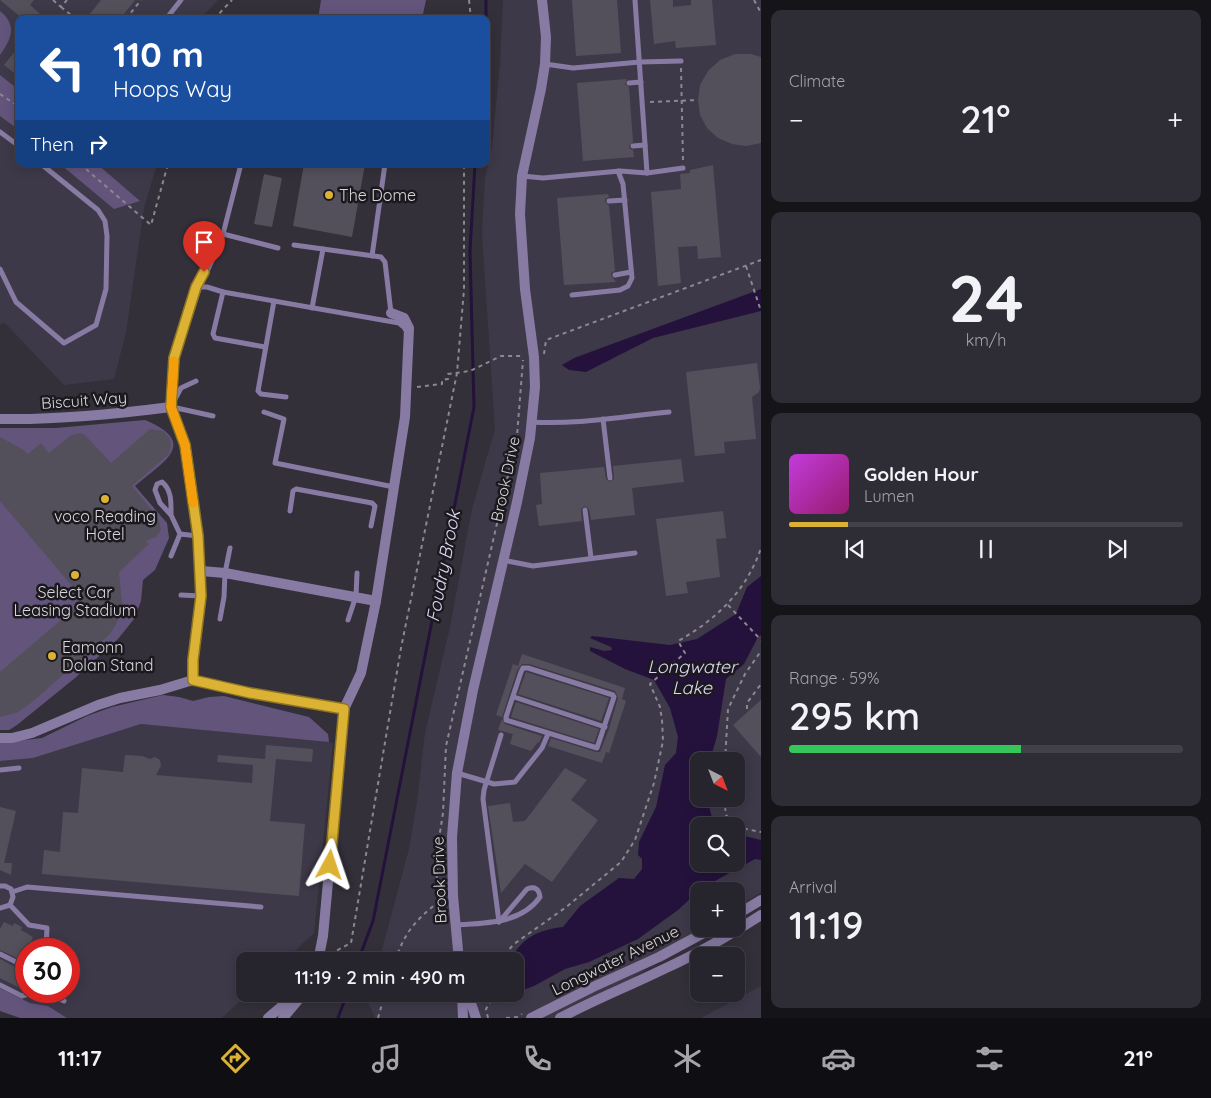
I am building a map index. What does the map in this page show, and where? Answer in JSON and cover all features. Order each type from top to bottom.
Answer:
[{"type":"street","name":"Brook Drive","points":[[458,952],[455,925],[452,837],[457,773],[473,690],[517,502],[532,422],[534,357],[525,289],[521,238],[522,176],[545,64],[546,37],[542,0]]},
{"type":"street","points":[[193,680],[193,660],[201,596],[201,571],[185,445],[171,407],[174,358],[196,287],[211,257]]},
{"type":"street","points":[[320,952],[323,936],[344,709],[361,673],[376,600],[406,417],[408,323],[404,318],[391,313]]},
{"type":"street","name":"Biscuit Way","points":[[0,419],[48,419],[171,407]]},
{"type":"street","points":[[201,571],[225,573],[376,600]]},
{"type":"street","points":[[0,738],[32,734],[112,700],[160,690],[193,680],[250,693],[344,709]]},
{"type":"street","points":[[745,910],[761,900]]},
{"type":"street","name":"Longwater Avenue","points":[[560,1018],[665,969],[761,916]]},
{"type":"street","name":"Longwater Avenue","points":[[530,1018],[659,957],[696,937]]},
{"type":"street","points":[[275,1016],[288,1002]]},
{"type":"street","points":[[257,1018],[275,1016],[292,1002]]},
{"type":"street","points":[[462,1002],[463,1018]]},
{"type":"street","points":[[471,1002],[476,1018]]},
{"type":"lane","points":[[169,15],[181,0]]},
{"type":"lane","points":[[635,0],[647,173]]},
{"type":"lane","points":[[545,64],[573,68],[640,62],[681,61]]},
{"type":"lane","points":[[629,83],[641,82]]},
{"type":"lane","points":[[0,132],[15,143]]},
{"type":"lane","points":[[633,146],[645,146]]},
{"type":"lane","points":[[0,269],[16,302],[64,342],[96,325],[106,289],[107,236],[105,221],[98,210],[45,167]]},
{"type":"lane","points":[[211,257],[223,234],[240,167]]},
{"type":"lane","points":[[372,256],[385,167]]},
{"type":"lane","points":[[522,176],[543,178],[618,171],[647,173],[683,168]]},
{"type":"lane","points":[[572,295],[620,290],[628,286],[632,278],[623,184],[618,171]]},
{"type":"lane","points":[[609,201],[625,200]]},
{"type":"lane","points":[[223,234],[278,248]]},
{"type":"lane","points":[[294,245],[381,258],[385,262],[391,313]]},
{"type":"lane","points":[[312,308],[323,249]]},
{"type":"lane","points":[[615,275],[631,272]]},
{"type":"lane","points":[[196,287],[207,287],[223,292],[399,323],[405,328],[405,343],[409,343]]},
{"type":"lane","points":[[223,292],[213,334],[215,338],[265,347]]},
{"type":"lane","points":[[274,301],[258,390],[261,394],[286,398]]},
{"type":"lane","points":[[196,381],[181,388],[171,407],[213,416]]},
{"type":"lane","points":[[264,412],[284,419],[275,463],[395,488]]},
{"type":"lane","points":[[532,422],[573,423],[669,412]]},
{"type":"lane","points":[[603,419],[610,478]]},
{"type":"lane","points":[[171,515],[172,499],[167,486],[162,482],[157,484],[155,490],[160,502],[171,515],[180,534],[171,556]]},
{"type":"lane","points":[[290,510],[293,491],[296,489],[372,503],[375,506],[371,526]]},
{"type":"lane","points":[[585,510],[591,558]]},
{"type":"lane","points":[[180,534],[198,536]]},
{"type":"lane","points":[[220,619],[230,548]]},
{"type":"lane","points":[[502,560],[533,566],[636,553]]},
{"type":"lane","points":[[348,620],[356,596],[357,573]]},
{"type":"lane","points":[[181,595],[201,596]]},
{"type":"lane","points":[[523,668],[528,668],[610,693],[614,697],[598,746],[594,748],[506,720],[514,696],[521,672],[523,668]]},
{"type":"lane","points":[[514,696],[605,727]]},
{"type":"lane","points":[[457,773],[494,784],[515,782],[542,748],[548,734]]},
{"type":"lane","points":[[499,922],[483,799],[486,782],[501,735]]},
{"type":"lane","points":[[0,770],[19,768]]},
{"type":"lane","points":[[0,886],[8,887],[12,892],[13,900],[10,905],[0,908]]},
{"type":"lane","points":[[12,892],[24,887],[261,908]]},
{"type":"lane","points":[[455,925],[499,922],[512,918],[535,904],[540,897],[536,888],[527,889],[499,922]]},
{"type":"lane","points":[[10,905],[29,925],[47,928],[47,938]]},
{"type":"lane","points":[[0,954],[15,962]]},
{"type":"lane","points":[[0,985],[15,992]]},
{"type":"path","points":[[53,0],[71,15]]},
{"type":"path","points":[[61,7],[67,0]]},
{"type":"path","points":[[129,15],[141,0]]},
{"type":"path","points":[[218,15],[232,0]]},
{"type":"path","points":[[469,0],[471,15]]},
{"type":"path","points":[[754,0],[761,13]]},
{"type":"path","points":[[681,61],[683,168]]},
{"type":"path","points":[[0,94],[15,104]]},
{"type":"path","points":[[643,102],[698,100]]},
{"type":"path","points":[[83,167],[151,225],[167,167]]},
{"type":"path","points":[[334,952],[351,943],[401,648],[456,373],[464,289],[464,167]]},
{"type":"path","points":[[544,356],[546,340],[761,260]]},
{"type":"path","points":[[746,266],[761,311]]},
{"type":"path","points":[[399,952],[412,925],[438,902],[436,858],[443,813],[446,746],[517,436],[524,356],[501,356],[470,371],[448,374],[448,379],[442,380],[442,384],[407,389]]},
{"type":"path","points":[[507,952],[514,944],[565,908],[621,862],[635,840],[654,783],[663,741],[660,707],[650,684],[685,653],[678,641],[697,630],[728,605],[756,564],[761,548]]},
{"type":"path","points":[[728,605],[760,639]]},
{"type":"path","points":[[726,752],[728,710],[745,674],[761,651]]},
{"type":"path","points":[[747,709],[747,704],[761,684]]},
{"type":"path","points":[[745,829],[761,832]]},
{"type":"path","points":[[378,1018],[383,1002]]},
{"type":"path","points":[[488,1018],[486,1009],[490,1002]]},
{"type":"shaded area","points":[[0,0],[218,0],[204,15],[15,15],[15,167],[156,167],[144,208],[126,332],[114,379],[64,385],[5,323],[0,324]]},
{"type":"shaded area","points":[[321,0],[426,0],[423,15],[319,15]]},
{"type":"shaded area","points":[[503,0],[761,0],[761,892],[745,902],[745,882],[690,882],[690,937],[694,937],[573,1018],[375,1018],[368,1002],[524,1002],[524,952],[381,952],[409,849],[417,802],[425,733],[450,627],[472,509],[495,429],[482,233],[485,179],[488,167],[490,167],[500,64]]},
{"type":"shaded area","points":[[0,11],[9,22],[11,33],[0,55]]},
{"type":"shaded area","points":[[0,75],[15,87],[15,127],[0,116]]},
{"type":"shaded area","points":[[64,167],[100,167],[140,201],[114,209]]},
{"type":"shaded area","name":"Select Car Leasing Stadium","points":[[145,420],[162,428],[171,437],[173,445],[171,453],[165,461],[135,486],[167,523],[169,538],[155,570],[143,580],[141,601],[134,619],[118,639],[75,678],[17,725],[9,730],[0,730],[0,428],[56,428]]},
{"type":"shaded area","points":[[163,695],[193,701],[224,696],[309,717],[328,734],[329,742],[141,724],[33,758],[0,761],[0,743],[42,738],[87,716],[112,707]]},
{"type":"shaded area","points":[[141,724],[318,740],[333,743],[314,933],[294,952],[236,952],[236,1002],[239,1002],[222,1018],[67,1018],[48,1006],[30,1003],[80,1003],[80,938],[15,938],[15,996],[0,988],[0,761],[33,758]]},
{"type":"shaded area","points":[[761,986],[761,1018],[701,1018],[731,1002],[745,1002],[745,995]]},
{"type":"shaded area","points":[[0,988],[15,996],[15,1003],[48,1006],[67,1018],[20,1018],[0,1011]]},
{"type":"water","points":[[761,289],[761,311],[653,338],[586,372],[569,370],[562,365],[574,358]]},
{"type":"water","name":"Longwater Lake","points":[[761,576],[761,635],[758,637],[744,664],[726,679],[717,736],[713,752],[690,752],[690,808],[709,808],[712,817],[690,817],[690,872],[731,872],[713,882],[690,882],[690,899],[638,939],[589,962],[565,969],[524,990],[524,952],[516,952],[525,940],[546,930],[563,927],[580,906],[619,878],[634,879],[642,869],[642,859],[638,855],[639,842],[656,807],[665,765],[676,753],[678,737],[670,708],[654,680],[625,669],[590,651],[590,647],[604,651],[612,650],[611,647],[590,638],[592,636],[670,645],[697,639],[736,614],[747,587]]},
{"type":"water","name":"Longwater Lake","points":[[745,836],[761,840],[761,860],[755,859],[745,864]]},
{"type":"building","points":[[0,0],[34,0],[30,5],[41,15],[18,15]]},
{"type":"building","points":[[101,0],[135,0],[123,15],[89,15]]},
{"type":"building","points":[[572,0],[617,0],[621,53],[576,56]]},
{"type":"building","points":[[650,0],[673,0],[673,7],[691,5],[691,0],[712,0],[716,45],[676,48],[675,41],[654,44]]},
{"type":"building","points":[[15,51],[15,74],[4,65]]},
{"type":"building","points":[[735,54],[751,54],[761,57],[761,143],[746,146],[732,144],[718,138],[707,128],[700,115],[698,100],[700,85],[708,71],[720,60]]},
{"type":"building","points":[[627,79],[625,84],[629,87],[633,142],[629,146],[633,150],[634,157],[583,161],[577,83]]},
{"type":"building","points":[[713,165],[721,257],[698,259],[697,246],[678,247],[681,283],[658,286],[651,192],[681,189],[680,174],[690,173],[690,170]]},
{"type":"building","name":"The Dome","points":[[303,167],[364,167],[352,237],[293,226]]},
{"type":"building","points":[[264,174],[282,178],[272,227],[254,224]]},
{"type":"building","points":[[608,194],[609,197],[605,199],[605,202],[609,205],[615,271],[611,275],[616,282],[564,285],[557,198]]},
{"type":"building","points":[[757,363],[760,388],[759,392],[752,397],[756,439],[724,442],[725,453],[695,456],[686,372]]},
{"type":"building","name":"Select Car Leasing Stadium","points":[[150,429],[163,431],[170,438],[169,454],[132,486],[156,515],[161,530],[156,537],[146,541],[149,544],[119,572],[122,603],[121,614],[116,624],[110,634],[31,703],[18,712],[0,717],[0,672],[75,608],[78,593],[0,501],[0,437],[28,454],[41,443],[49,453],[71,435],[81,433],[111,463]]},
{"type":"building","points":[[681,459],[684,482],[632,488],[635,515],[591,520],[589,509],[585,506],[581,509],[582,521],[539,526],[536,505],[542,504],[540,473],[604,467],[606,479],[610,482],[614,479],[613,466]]},
{"type":"building","points":[[723,511],[726,538],[716,539],[720,577],[686,582],[688,593],[666,596],[656,519]]},
{"type":"building","points":[[522,654],[625,688],[622,699],[626,701],[609,753],[606,752],[602,763],[548,746],[551,738],[600,752],[618,698],[615,691],[529,664],[522,664],[517,671],[502,717],[496,715],[513,664],[518,666]]},
{"type":"building","points":[[526,672],[609,698],[601,721],[518,694]]},
{"type":"building","points":[[761,700],[761,757],[733,725]]},
{"type":"building","points":[[516,702],[599,729],[594,743],[511,717]]},
{"type":"building","points":[[502,719],[505,724],[542,736],[539,743],[531,751],[510,744],[513,734],[498,730]]},
{"type":"building","points":[[266,745],[313,749],[312,762],[276,759],[270,821],[305,824],[299,896],[42,874],[44,850],[60,852],[63,812],[78,813],[82,768],[123,772],[125,755],[142,756],[150,759],[155,757],[160,760],[161,766],[156,775],[252,783],[253,765],[217,762],[218,755],[265,759]]},
{"type":"building","points":[[565,768],[587,780],[571,800],[598,820],[552,882],[525,864],[501,893],[488,806],[510,803],[513,822],[525,821]]},
{"type":"building","points":[[0,807],[16,811],[4,863],[12,863],[11,875],[0,870]]},
{"type":"building","points":[[4,922],[13,926],[14,923],[22,927],[21,930],[33,937],[15,938],[15,957],[0,950],[0,929]]},
{"type":"building","points":[[0,959],[15,967],[15,986],[0,978]]},
{"type":"waterway","name":"Foudry Brook","points":[[486,0],[486,15]]},
{"type":"waterway","name":"Foudry Brook","points":[[361,952],[373,921],[474,407],[470,251],[475,167]]},
{"type":"waterway","name":"Foudry Brook","points":[[338,1018],[344,1002]]},
{"type":"slow traffic","points":[[174,361],[171,407],[185,445],[193,503]]},
{"type":"place","name":"The Dome","points":[[329,195]]},
{"type":"place","name":"voco Reading Hotel","points":[[105,499]]},
{"type":"place","name":"Select Car Leasing Stadium","points":[[75,575]]},
{"type":"place","name":"Eamonn Dolan Stand","points":[[52,656]]},
{"type":"route","points":[[204,272],[196,287],[174,358],[171,407],[185,445],[201,571],[201,596],[193,660],[193,680],[250,693],[344,709],[330,865]]}]
